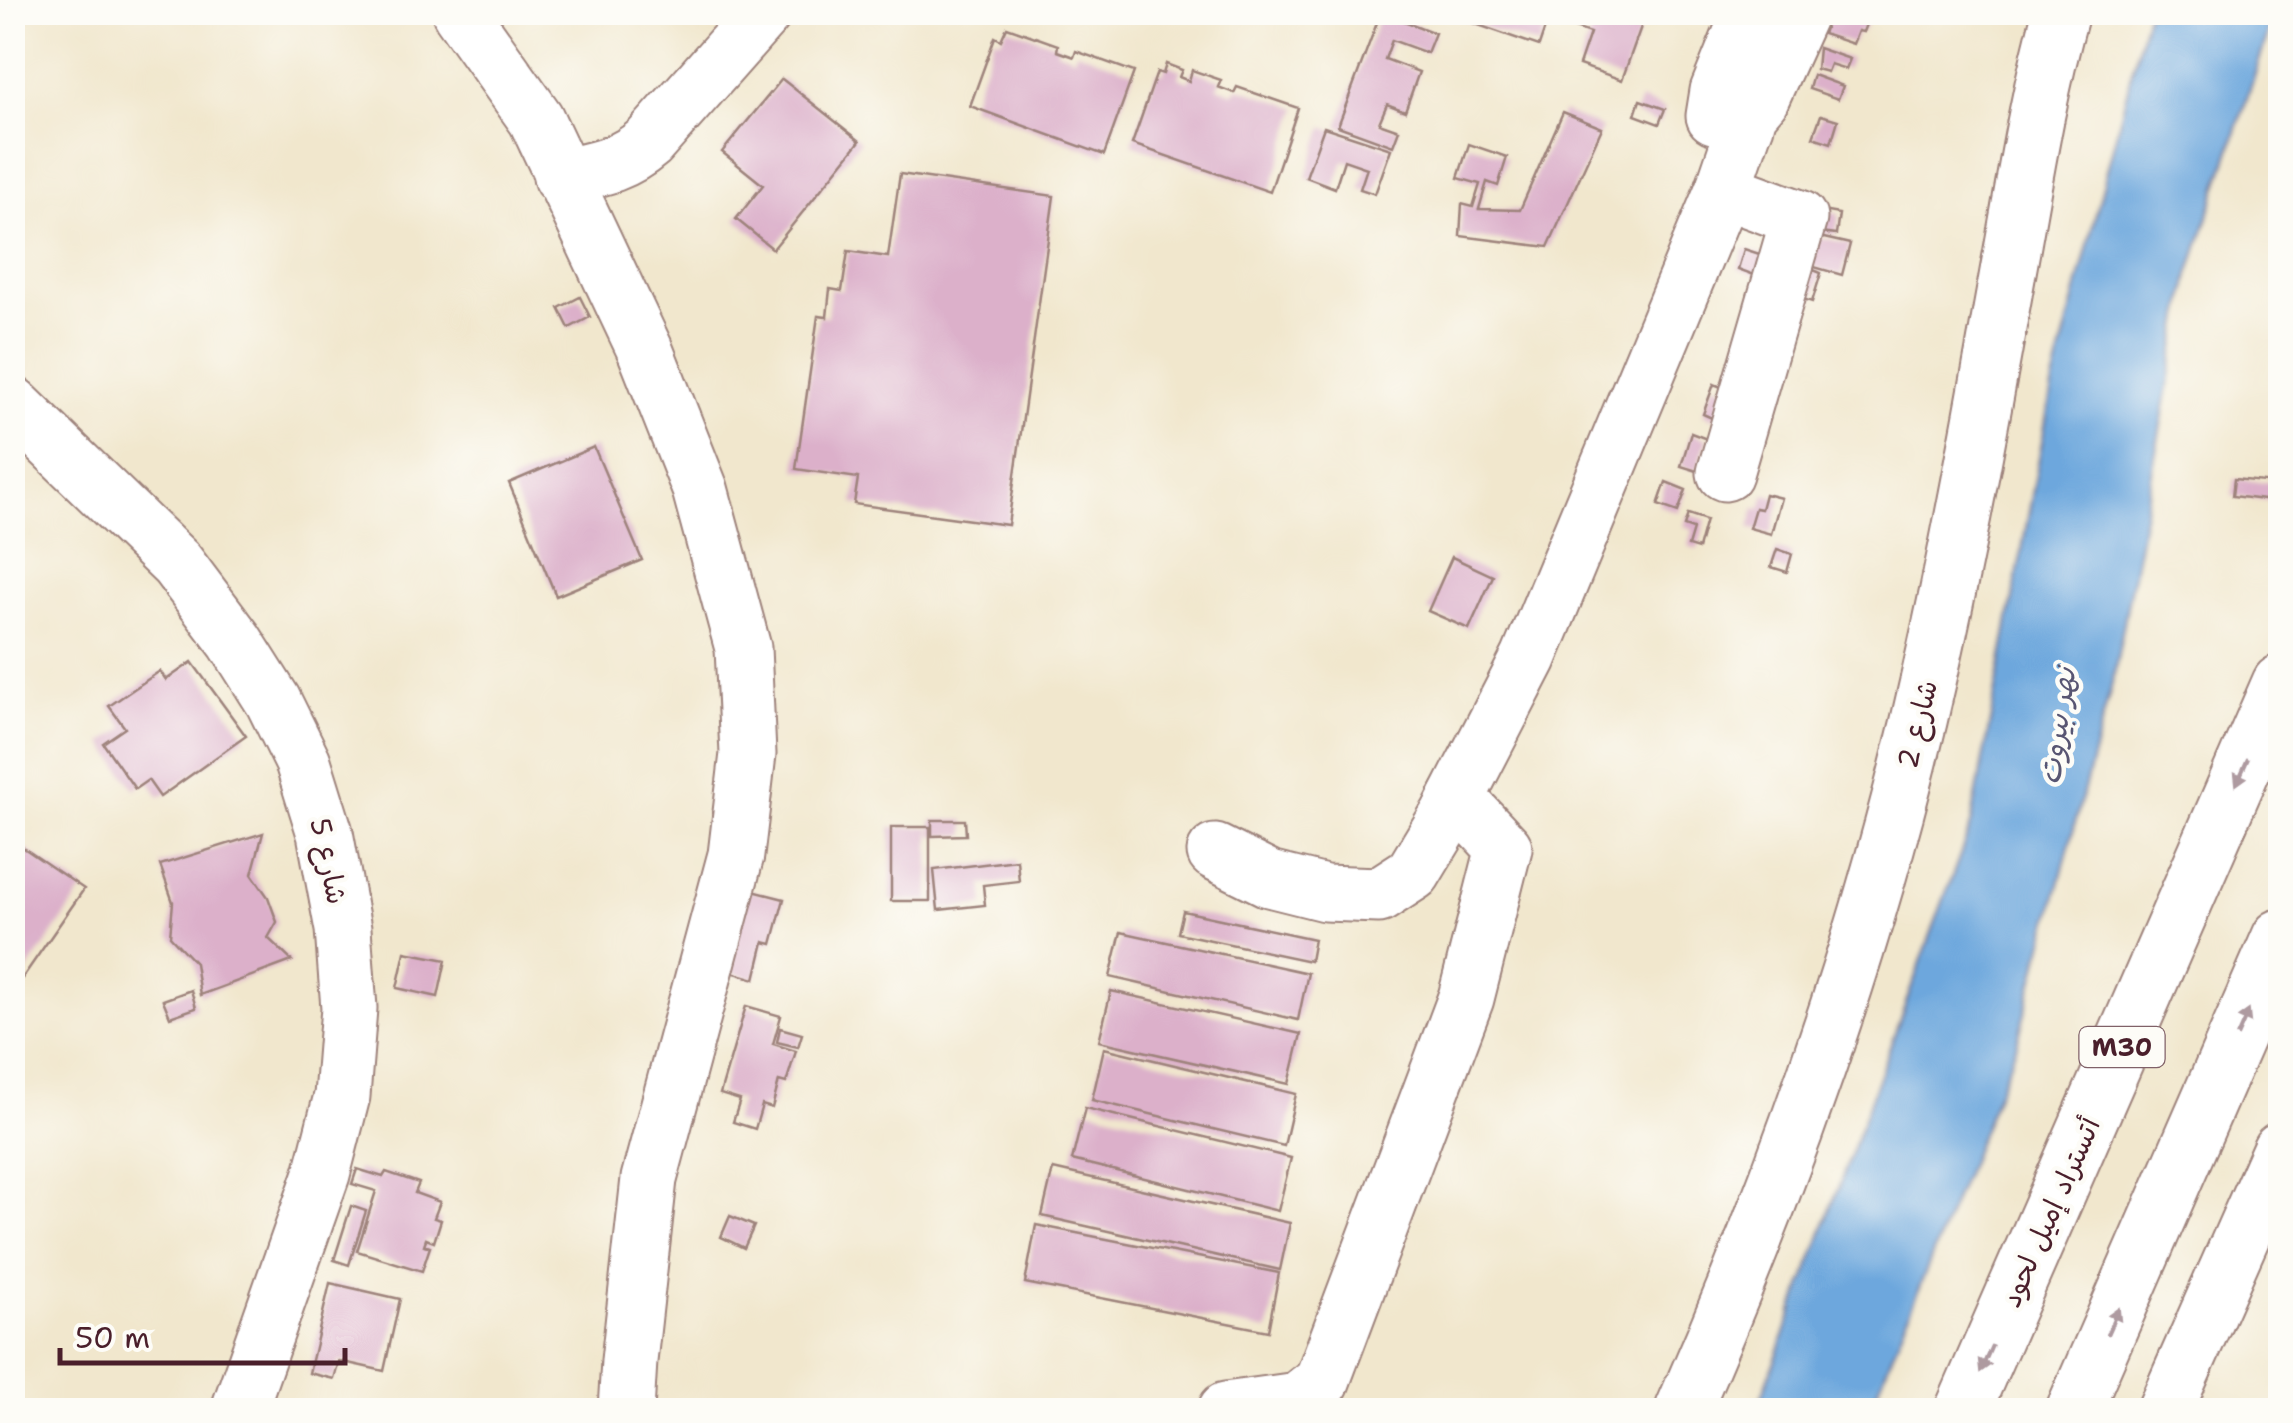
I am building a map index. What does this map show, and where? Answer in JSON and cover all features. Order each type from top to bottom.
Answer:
[{"type":"main road","points":[[460,12],[536,119],[560,177],[645,350],[700,489],[743,648],[748,754],[736,855],[649,1179],[626,1410]]},
{"type":"main road","points":[[560,177],[630,158],[649,142],[764,12]]},
{"type":"main road","points":[[1746,124],[1714,116],[1718,91],[1750,12]]},
{"type":"main road","points":[[1215,852],[1269,879],[1325,893],[1378,895],[1413,873],[1457,798],[1529,658],[1723,190],[1746,124],[1800,12]]},
{"type":"main road","name":"شارع 2","points":[[1683,1410],[1790,1150],[1886,847],[1930,674],[2032,137],[2061,12]]},
{"type":"main road","points":[[1723,190],[1799,218],[1725,473]]},
{"type":"main road","name":"شارع 5","points":[[12,404],[177,564],[236,641],[273,701],[303,762],[325,833],[344,929],[349,1008],[342,1096],[322,1174],[238,1410]]},
{"type":"main road","name":"أتستراد إميل لحود","points":[[1963,1410],[2280,683]]},
{"type":"main road","points":[[1226,1410],[1298,1400],[1322,1381],[1329,1363],[1466,998],[1504,848],[1457,798]]},
{"type":"main road","points":[[2074,1410],[2280,937]]},
{"type":"main road","points":[[2165,1410],[2280,1150]]},
{"type":"water","name":"نهر بيروت","points":[[2147,13],[2275,13],[2189,275],[2114,676],[2016,1047],[1870,1410],[1757,1410],[1971,825],[2053,382]]},
{"type":"building","points":[[1381,12],[1435,33],[1427,53],[1392,40],[1385,59],[1419,72],[1405,111],[1387,104],[1379,123],[1399,130],[1393,146],[1338,126]]},
{"type":"building","points":[[1456,12],[1633,12],[1631,17],[1643,21],[1622,80],[1579,65],[1590,33],[1548,19],[1539,46],[1455,17]]},
{"type":"building","points":[[1830,12],[1848,12],[1868,19],[1853,44],[1823,34]]},
{"type":"building","points":[[1007,27],[1058,45],[1057,51],[1074,57],[1076,51],[1134,72],[1104,155],[970,106],[995,37],[1001,40]]},
{"type":"building","points":[[1818,48],[1850,59],[1846,69],[1830,64],[1827,72],[1816,69]]},
{"type":"building","points":[[1166,64],[1182,70],[1179,77],[1189,81],[1192,70],[1221,80],[1218,87],[1234,93],[1237,87],[1298,108],[1270,192],[1132,144],[1157,72],[1163,74]]},
{"type":"building","points":[[1813,75],[1843,86],[1838,99],[1809,89]]},
{"type":"building","points":[[782,79],[860,141],[773,249],[736,219],[763,185],[722,152]]},
{"type":"building","points":[[1640,100],[1665,109],[1659,124],[1635,115]]},
{"type":"building","points":[[1563,112],[1602,128],[1548,247],[1460,236],[1462,204],[1473,207],[1480,184],[1458,178],[1469,144],[1507,157],[1498,186],[1487,182],[1479,209],[1520,210]]},
{"type":"building","points":[[1821,115],[1838,120],[1831,143],[1813,137]]},
{"type":"building","points":[[1324,127],[1391,149],[1375,194],[1360,189],[1367,168],[1344,160],[1335,188],[1306,177]]},
{"type":"building","points":[[900,174],[1054,196],[1008,525],[854,504],[858,478],[796,469],[818,316],[827,317],[830,289],[842,291],[848,251],[888,257]]},
{"type":"building","points":[[1816,210],[1839,214],[1836,235],[1812,232]]},
{"type":"building","points":[[1815,236],[1850,244],[1842,275],[1807,265]]},
{"type":"building","points":[[1744,249],[1772,258],[1765,279],[1738,269]]},
{"type":"building","points":[[1806,267],[1821,273],[1812,302],[1797,297]]},
{"type":"building","points":[[580,297],[590,317],[569,328],[559,308]]},
{"type":"building","points":[[1714,384],[1726,389],[1714,419],[1703,414]]},
{"type":"building","points":[[1691,433],[1707,439],[1697,471],[1681,466]]},
{"type":"building","points":[[594,447],[642,560],[556,596],[509,483]]},
{"type":"building","points":[[2234,479],[2275,483],[2272,501],[2232,496]]},
{"type":"building","points":[[1666,482],[1686,490],[1678,512],[1658,505]]},
{"type":"building","points":[[1765,494],[1781,498],[1771,534],[1749,528],[1755,508],[1761,509]]},
{"type":"building","points":[[1688,514],[1706,520],[1698,549],[1688,546],[1693,529],[1684,526]]},
{"type":"building","points":[[1777,549],[1792,554],[1787,572],[1771,567]]},
{"type":"building","points":[[1452,557],[1493,576],[1469,629],[1428,611]]},
{"type":"building","points":[[192,662],[246,736],[160,797],[148,780],[135,789],[103,743],[125,728],[109,706],[160,671],[166,680]]},
{"type":"building","points":[[932,820],[965,820],[966,835],[932,836]]},
{"type":"building","points":[[891,827],[930,827],[930,901],[891,901]]},
{"type":"building","points":[[263,833],[252,874],[268,897],[277,922],[268,938],[292,961],[200,995],[195,963],[170,936],[173,902],[160,865]]},
{"type":"building","points":[[12,840],[84,889],[12,993]]},
{"type":"building","points":[[1017,860],[1019,881],[983,885],[985,905],[938,910],[934,870]]},
{"type":"building","points":[[745,889],[784,899],[772,944],[764,942],[755,979],[724,970]]},
{"type":"building","points":[[1183,911],[1314,939],[1310,961],[1178,933]]},
{"type":"building","points":[[1121,932],[1308,973],[1298,1020],[1110,977]]},
{"type":"building","points":[[405,952],[446,960],[438,997],[397,988]]},
{"type":"building","points":[[191,990],[196,1008],[170,1017],[163,1000]]},
{"type":"building","points":[[1111,991],[1301,1034],[1289,1084],[1099,1041]]},
{"type":"building","points":[[746,1006],[781,1016],[773,1044],[796,1051],[786,1083],[779,1081],[772,1108],[762,1105],[755,1129],[733,1122],[740,1100],[720,1094]]},
{"type":"building","points":[[780,1028],[802,1034],[798,1047],[777,1042]]},
{"type":"building","points":[[1104,1048],[1296,1094],[1284,1146],[1092,1100]]},
{"type":"building","points":[[1085,1108],[1291,1158],[1278,1211],[1072,1160]]},
{"type":"building","points":[[357,1169],[383,1177],[386,1172],[419,1183],[415,1193],[440,1202],[434,1218],[441,1220],[434,1242],[426,1239],[424,1245],[430,1247],[422,1271],[357,1251],[376,1191],[352,1184]]},
{"type":"building","points":[[1053,1169],[1290,1223],[1280,1270],[1042,1216]]},
{"type":"building","points":[[351,1206],[366,1211],[349,1265],[334,1260]]},
{"type":"building","points":[[730,1216],[754,1226],[744,1248],[721,1237]]},
{"type":"building","points":[[1036,1225],[1279,1273],[1268,1331],[1025,1283]]},
{"type":"building","points":[[330,1283],[400,1299],[384,1371],[339,1361],[334,1379],[309,1373]]},
{"type":"building","points":[[260,1398],[316,1409],[316,1410],[258,1410]]}]
